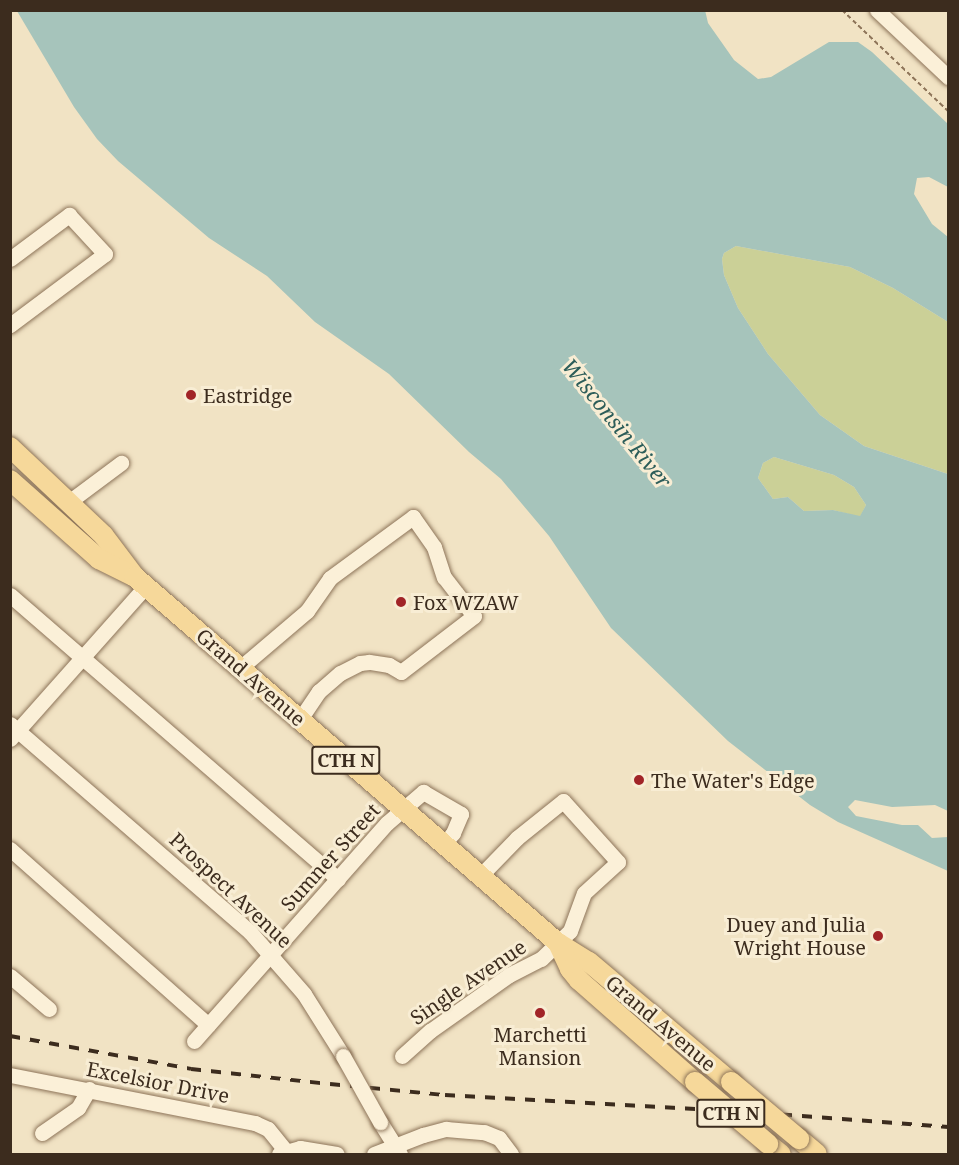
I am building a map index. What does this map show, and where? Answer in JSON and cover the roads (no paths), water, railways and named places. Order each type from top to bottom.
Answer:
[{"type":"main road","name":"Grand Avenue","points":[[10,447],[70,501],[115,548],[140,581],[558,944],[589,962],[817,1155]]},
{"type":"main road","name":"Grand Avenue","points":[[10,480],[99,559],[140,581]]},
{"type":"main road","name":"Grand Avenue","points":[[558,944],[570,969],[579,980],[777,1152]]},
{"type":"street","points":[[877,10],[948,77]]},
{"type":"street","points":[[10,259],[69,215],[105,254],[10,325]]},
{"type":"street","points":[[70,501],[121,463]]},
{"type":"street","points":[[240,668],[308,611],[330,578],[413,517],[434,547],[444,577],[474,616],[401,672],[392,666],[369,662],[360,663],[340,673],[319,691],[300,719]]},
{"type":"street","points":[[13,731],[82,657],[140,581]]},
{"type":"street","points":[[10,595],[338,879]]},
{"type":"street","name":"Prospect Avenue","points":[[13,731],[244,926],[271,954],[310,1003],[397,1150]]},
{"type":"street","name":"Sumner Street","points":[[194,1041],[402,808],[423,792],[461,814],[453,833],[444,844]]},
{"type":"street","name":"Single Avenue","points":[[402,1056],[430,1031],[510,975],[539,961],[558,944],[573,927],[584,893],[618,862],[562,801],[517,838],[480,876]]},
{"type":"street","points":[[10,849],[208,1025]]},
{"type":"street","points":[[10,976],[49,1009]]},
{"type":"street","name":"Excelsior Drive","points":[[10,1075],[255,1123],[268,1129],[282,1153]]},
{"type":"street","points":[[42,1133],[78,1108],[88,1089]]},
{"type":"street","points":[[374,1155],[397,1150],[446,1129],[484,1132],[499,1138],[511,1155]]},
{"type":"street","points":[[777,1152],[799,1139]]},
{"type":"street","points":[[282,1153],[300,1148],[337,1155]]},
{"type":"water","name":"Wisconsin River","points":[[705,10],[708,23],[734,60],[758,79],[771,77],[829,42],[858,42],[872,52],[948,124],[948,187],[929,177],[917,178],[914,194],[932,224],[948,237],[948,322],[893,288],[850,267],[736,246],[724,253],[722,259],[724,275],[738,308],[768,354],[820,415],[864,446],[948,474],[948,811],[935,805],[892,807],[855,800],[848,807],[856,816],[902,825],[918,825],[932,838],[948,837],[948,871],[838,822],[810,805],[728,741],[611,628],[549,536],[501,479],[469,452],[389,374],[315,322],[267,276],[209,238],[118,161],[97,139],[74,107],[17,11]],"holes":[[[774,457],[834,475],[854,487],[866,505],[860,516],[833,510],[804,511],[788,497],[773,499],[758,478],[763,463]]]},
{"type":"railway","points":[[10,1036],[191,1069],[330,1084],[445,1095],[762,1113],[948,1127]]},
{"type":"place","name":"Eastridge","points":[[191,395]]},
{"type":"place","name":"Fox WZAW","points":[[401,602]]},
{"type":"place","name":"The Water's Edge","points":[[639,780]]},
{"type":"place","name":"Duey and Julia Wright House","points":[[878,936]]},
{"type":"place","name":"Marchetti Mansion","points":[[540,1013]]}]
